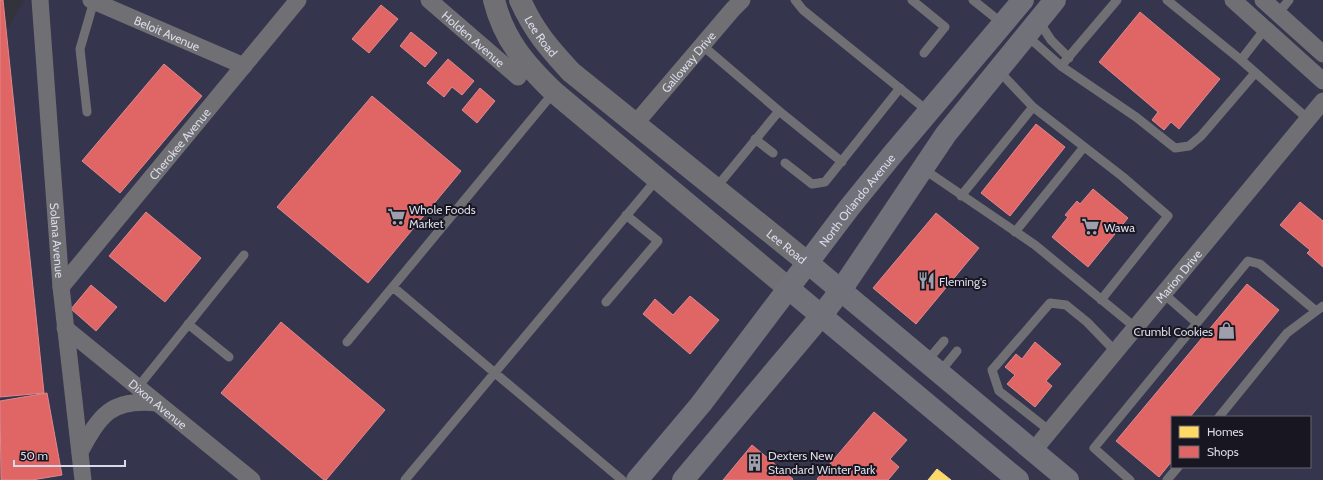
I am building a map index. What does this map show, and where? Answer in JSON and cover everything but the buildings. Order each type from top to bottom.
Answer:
[{"type":"main road","name":"North Orlando Avenue","points":[[637,480],[700,404],[882,166],[1023,0]]},
{"type":"main road","points":[[682,480],[821,316],[841,290],[946,134],[1031,27],[1055,0]]},
{"type":"main road","name":"Lee Road","points":[[808,263],[1034,450],[1068,480]]},
{"type":"main road","points":[[788,288],[1018,480]]},
{"type":"street","name":"Solana Avenue","points":[[40,0],[61,287],[83,480]]},
{"type":"street","name":"Cherokee Avenue","points":[[61,287],[298,0]]},
{"type":"street","name":"Holden Avenue","points":[[429,0],[518,77]]},
{"type":"street","points":[[494,0],[498,18],[512,46],[527,66],[554,92],[788,288]]},
{"type":"street","name":"Lee Road","points":[[520,0],[531,24],[545,44],[571,72],[808,263]]},
{"type":"street","name":"Galloway Drive","points":[[634,124],[703,46],[732,9],[742,0]]},
{"type":"street","points":[[1234,0],[1323,81]]},
{"type":"street","points":[[1263,0],[1284,6],[1323,54]]},
{"type":"street","name":"Beloit Avenue","points":[[92,1],[244,66]]},
{"type":"street","points":[[1265,29],[1284,6]]},
{"type":"street","points":[[554,92],[571,72]]},
{"type":"street","name":"Marion Drive","points":[[1034,450],[1323,102]]},
{"type":"street","name":"Dixon Avenue","points":[[65,328],[252,480]]},
{"type":"street","points":[[80,452],[92,429],[107,412],[121,405],[138,401],[157,403]]},
{"type":"lane","points":[[795,0],[803,10],[929,112]]},
{"type":"lane","points":[[912,0],[945,27],[924,53]]},
{"type":"lane","points":[[973,0],[1003,24]]},
{"type":"lane","points":[[1061,66],[1117,0]]},
{"type":"lane","points":[[1167,0],[1241,60],[1308,119]]},
{"type":"lane","points":[[87,112],[80,49],[92,1]]},
{"type":"lane","points":[[1031,27],[1051,40],[1069,58]]},
{"type":"lane","points":[[1031,27],[1061,66],[1136,117],[1175,148],[1189,146],[1204,133],[1255,72]]},
{"type":"lane","points":[[1241,60],[1265,29]]},
{"type":"lane","points":[[703,46],[779,111],[842,162]]},
{"type":"lane","points":[[997,69],[1033,107],[1123,177],[1168,216],[1101,300]]},
{"type":"lane","points":[[785,163],[812,184],[825,182],[900,88]]},
{"type":"lane","points":[[347,342],[554,92]]},
{"type":"lane","points":[[961,196],[1033,107]]},
{"type":"lane","points":[[715,189],[779,111]]},
{"type":"lane","points":[[755,139],[773,153]]},
{"type":"lane","points":[[1015,232],[1084,147]]},
{"type":"lane","points":[[922,168],[1035,245],[1136,328]]},
{"type":"lane","points":[[405,480],[657,179]]},
{"type":"lane","points":[[606,302],[658,241],[626,215]]},
{"type":"lane","points":[[138,387],[244,255]]},
{"type":"lane","points":[[1130,480],[1094,448],[1248,261],[1260,264],[1320,309],[1288,333],[1220,416]]},
{"type":"lane","points":[[393,287],[622,480]]},
{"type":"lane","points":[[1164,294],[1197,323]]},
{"type":"lane","points":[[1050,431],[999,391],[992,370],[1050,303],[1066,305],[1087,322],[1116,352]]},
{"type":"lane","points":[[188,324],[229,357]]},
{"type":"lane","points":[[934,367],[944,341]]},
{"type":"lane","points":[[934,367],[957,351]]},
{"type":"lane","points":[[1168,480],[1177,468]]},
{"type":"shaded area","points":[[25,0],[1323,0],[1323,480],[0,480],[0,41]]},
{"type":"place","name":"Whole Foods Market","points":[[396,216]]},
{"type":"place","name":"Wawa","points":[[1091,227]]},
{"type":"place","name":"Fleming's","points":[[926,281]]},
{"type":"place","name":"Crumbl Cookies","points":[[1226,331]]},
{"type":"place","name":"Dexters New Standard Winter Park","points":[[755,462]]}]
